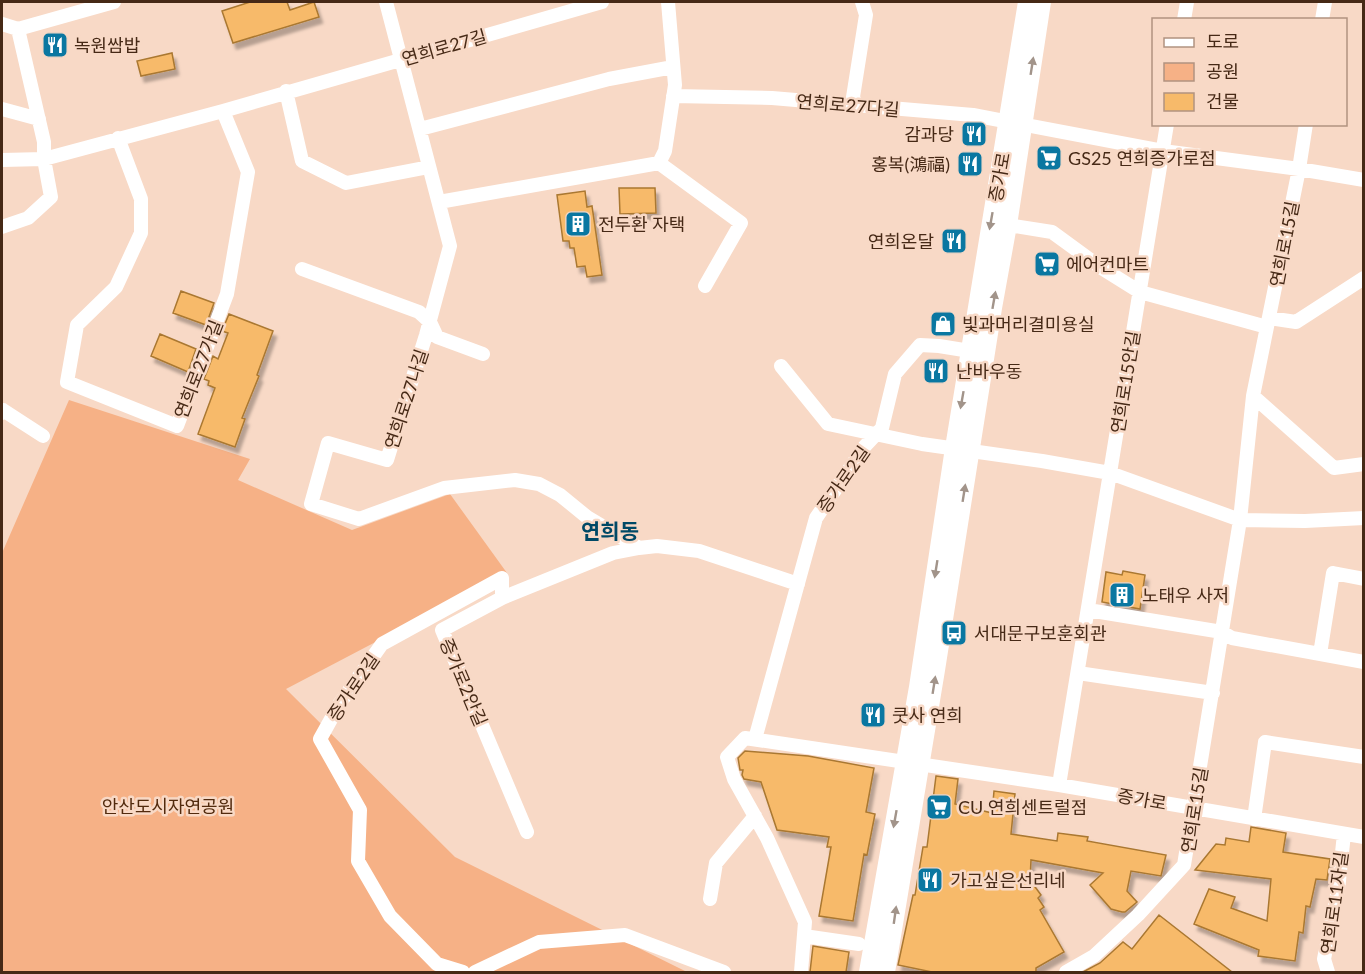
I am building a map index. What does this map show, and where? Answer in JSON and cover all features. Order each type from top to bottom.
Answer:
[{"type":"main road","name":"증가로","points":[[886,972],[913,763],[962,449],[1008,225],[1027,2]]},
{"type":"main road","name":"증가로","points":[[962,449],[970,351],[1015,123],[1042,2]]},
{"type":"main road","name":"증가로","points":[[868,972],[913,763]]},
{"type":"street","points":[[2,24],[18,28],[114,2]]},
{"type":"street","name":"연희로27나길","points":[[386,2],[450,246],[387,460],[328,443],[311,504],[359,519],[444,488],[515,480],[539,484],[560,495],[587,517],[639,548]]},
{"type":"street","name":"연희로27길","points":[[2,160],[44,159],[223,111],[286,91],[602,2]]},
{"type":"street","points":[[659,163],[665,152],[675,85],[668,2]]},
{"type":"street","points":[[856,105],[853,97],[866,15],[862,2]]},
{"type":"street","points":[[1184,18],[1187,2]]},
{"type":"street","points":[[1322,18],[1325,2]]},
{"type":"street","points":[[2,226],[28,218],[51,197],[44,159],[44,142],[18,28]]},
{"type":"street","points":[[420,129],[609,78],[673,67]]},
{"type":"street","points":[[286,91],[302,161],[346,183],[429,167]]},
{"type":"street","name":"연희로27다길","points":[[673,96],[772,98],[973,115],[1015,123]]},
{"type":"street","points":[[2,109],[39,119]]},
{"type":"street","name":"연희로27가길","points":[[118,138],[141,199],[141,232],[116,287],[78,325],[68,382],[177,426],[227,294],[248,172],[223,111]]},
{"type":"street","points":[[1015,123],[1163,151],[1364,180]]},
{"type":"street","name":"연희로15안길","points":[[1059,785],[1167,126]]},
{"type":"street","name":"연희로15길","points":[[1066,972],[1094,956],[1138,915],[1184,865],[1240,520],[1253,396],[1306,126]]},
{"type":"street","points":[[439,202],[659,163],[741,223],[705,286]]},
{"type":"street","name":"증가로","points":[[1008,225],[1052,232],[1100,267],[1140,292]]},
{"type":"street","points":[[302,269],[419,312],[429,321]]},
{"type":"street","points":[[1140,292],[1268,323],[1296,322],[1364,278]]},
{"type":"street","name":"연희로27나길","points":[[429,321],[437,337],[483,354]]},
{"type":"street","points":[[876,435],[882,428],[895,374],[920,345],[970,351]]},
{"type":"street","name":"증가로2길","points":[[781,366],[828,424],[876,435],[962,449]]},
{"type":"street","points":[[1253,396],[1334,468],[1364,465]]},
{"type":"street","points":[[2,413],[3,410],[43,436]]},
{"type":"street","name":"증가로2길","points":[[755,739],[816,518],[865,446],[876,435]]},
{"type":"street","points":[[962,449],[1110,473],[1240,520],[1305,521],[1364,518]]},
{"type":"street","name":"증가로2안길","points":[[526,832],[442,630],[502,598],[613,553],[639,548],[657,546],[699,551],[798,584]]},
{"type":"street","points":[[1320,654],[1333,573],[1364,579]]},
{"type":"street","name":"증가로2길","points":[[463,972],[437,964],[390,916],[358,861],[360,810],[320,739],[340,703],[382,644],[502,578],[502,598]]},
{"type":"street","points":[[1088,610],[1222,632],[1232,638],[1364,662]]},
{"type":"street","points":[[1077,673],[1212,693]]},
{"type":"street","points":[[755,739],[745,738],[727,757],[734,780],[767,838],[805,922],[801,972]]},
{"type":"street","name":"증가로","points":[[755,739],[1059,785],[1364,837]]},
{"type":"street","points":[[1254,819],[1265,742],[1364,757]]},
{"type":"street","points":[[710,898],[716,862],[755,816]]},
{"type":"street","name":"연희로11자길","points":[[1328,972],[1324,959],[1338,890],[1344,834]]},
{"type":"street","points":[[474,972],[539,942],[625,935],[724,972]]},
{"type":"street","points":[[804,936],[859,944]]},
{"type":"green space","name":"안산도시자연공원","points":[[69,400],[250,459],[238,480],[352,530],[450,494],[507,573],[286,689],[455,857],[687,972],[2,972],[2,553]]},
{"type":"building","points":[[250,2],[287,2],[290,10],[314,2],[319,17],[233,43],[222,11]]},
{"type":"building","points":[[172,53],[175,69],[141,76],[137,61]]},
{"type":"building","points":[[619,188],[655,188],[656,213],[620,214]]},
{"type":"building","name":"전두환 자택","points":[[585,191],[587,207],[592,206],[602,275],[587,277],[585,266],[577,267],[574,248],[570,248],[569,241],[563,241],[557,195]]},
{"type":"building","points":[[181,291],[214,303],[206,325],[173,313]]},
{"type":"building","points":[[229,314],[273,331],[257,375],[259,376],[242,418],[245,419],[235,447],[198,434],[215,388],[208,385],[209,381],[204,379],[213,356],[218,359],[228,333],[222,331]]},
{"type":"building","points":[[160,334],[196,349],[188,372],[151,356]]},
{"type":"building","name":"노태우 사저","points":[[1123,571],[1145,575],[1140,609],[1102,602],[1106,572],[1122,575]]},
{"type":"building","points":[[745,751],[808,756],[874,768],[866,812],[875,814],[867,855],[864,854],[853,921],[819,916],[831,847],[827,847],[829,837],[777,830],[761,782],[744,779],[742,775],[743,770],[740,770],[738,758]]},
{"type":"building","points":[[936,776],[958,779],[955,804],[992,813],[994,791],[1015,794],[1011,834],[1057,841],[1058,833],[1088,837],[1087,841],[1166,855],[1161,876],[1131,871],[1127,891],[1137,902],[1122,912],[1111,909],[1090,885],[1103,873],[1031,860],[1030,880],[1041,895],[1038,898],[1044,907],[1040,910],[1064,952],[1036,968],[1036,972],[932,972],[898,965],[913,895],[915,895],[923,847],[927,847]]},
{"type":"building","points":[[1251,827],[1286,833],[1283,852],[1330,859],[1327,880],[1316,879],[1310,907],[1306,906],[1303,933],[1299,932],[1295,961],[1258,956],[1259,950],[1194,924],[1209,889],[1235,897],[1231,908],[1267,921],[1271,879],[1195,870],[1216,844],[1225,845],[1226,838],[1249,842]]},
{"type":"building","points":[[1159,915],[1232,972],[1083,972],[1100,963],[1123,942],[1132,949]]},
{"type":"building","points":[[813,946],[849,952],[846,972],[810,972]]},
{"type":"place","name":"녹원쌈밥","points":[[55,45]]},
{"type":"place","name":"감과당","points":[[974,134]]},
{"type":"place","name":"GS25 연희증가로점","points":[[1049,158]]},
{"type":"place","name":"홍복(鴻福)","points":[[970,164]]},
{"type":"place","name":"전두환 자택","points":[[578,224]]},
{"type":"place","name":"연희온달","points":[[954,241]]},
{"type":"place","name":"에어컨마트","points":[[1047,264]]},
{"type":"place","name":"빛과머리결미용실","points":[[943,324]]},
{"type":"place","name":"난바우동","points":[[936,371]]},
{"type":"place","name":"노태우 사저","points":[[1122,595]]},
{"type":"place","name":"서대문구보훈회관","points":[[954,633]]},
{"type":"place","name":"쿳사 연희","points":[[873,715]]},
{"type":"place","name":"CU 연희센트럴점","points":[[939,807]]},
{"type":"place","name":"가고싶은선리네","points":[[930,880]]},
{"type":"district","name":"연희동","points":[[610,530]]}]
